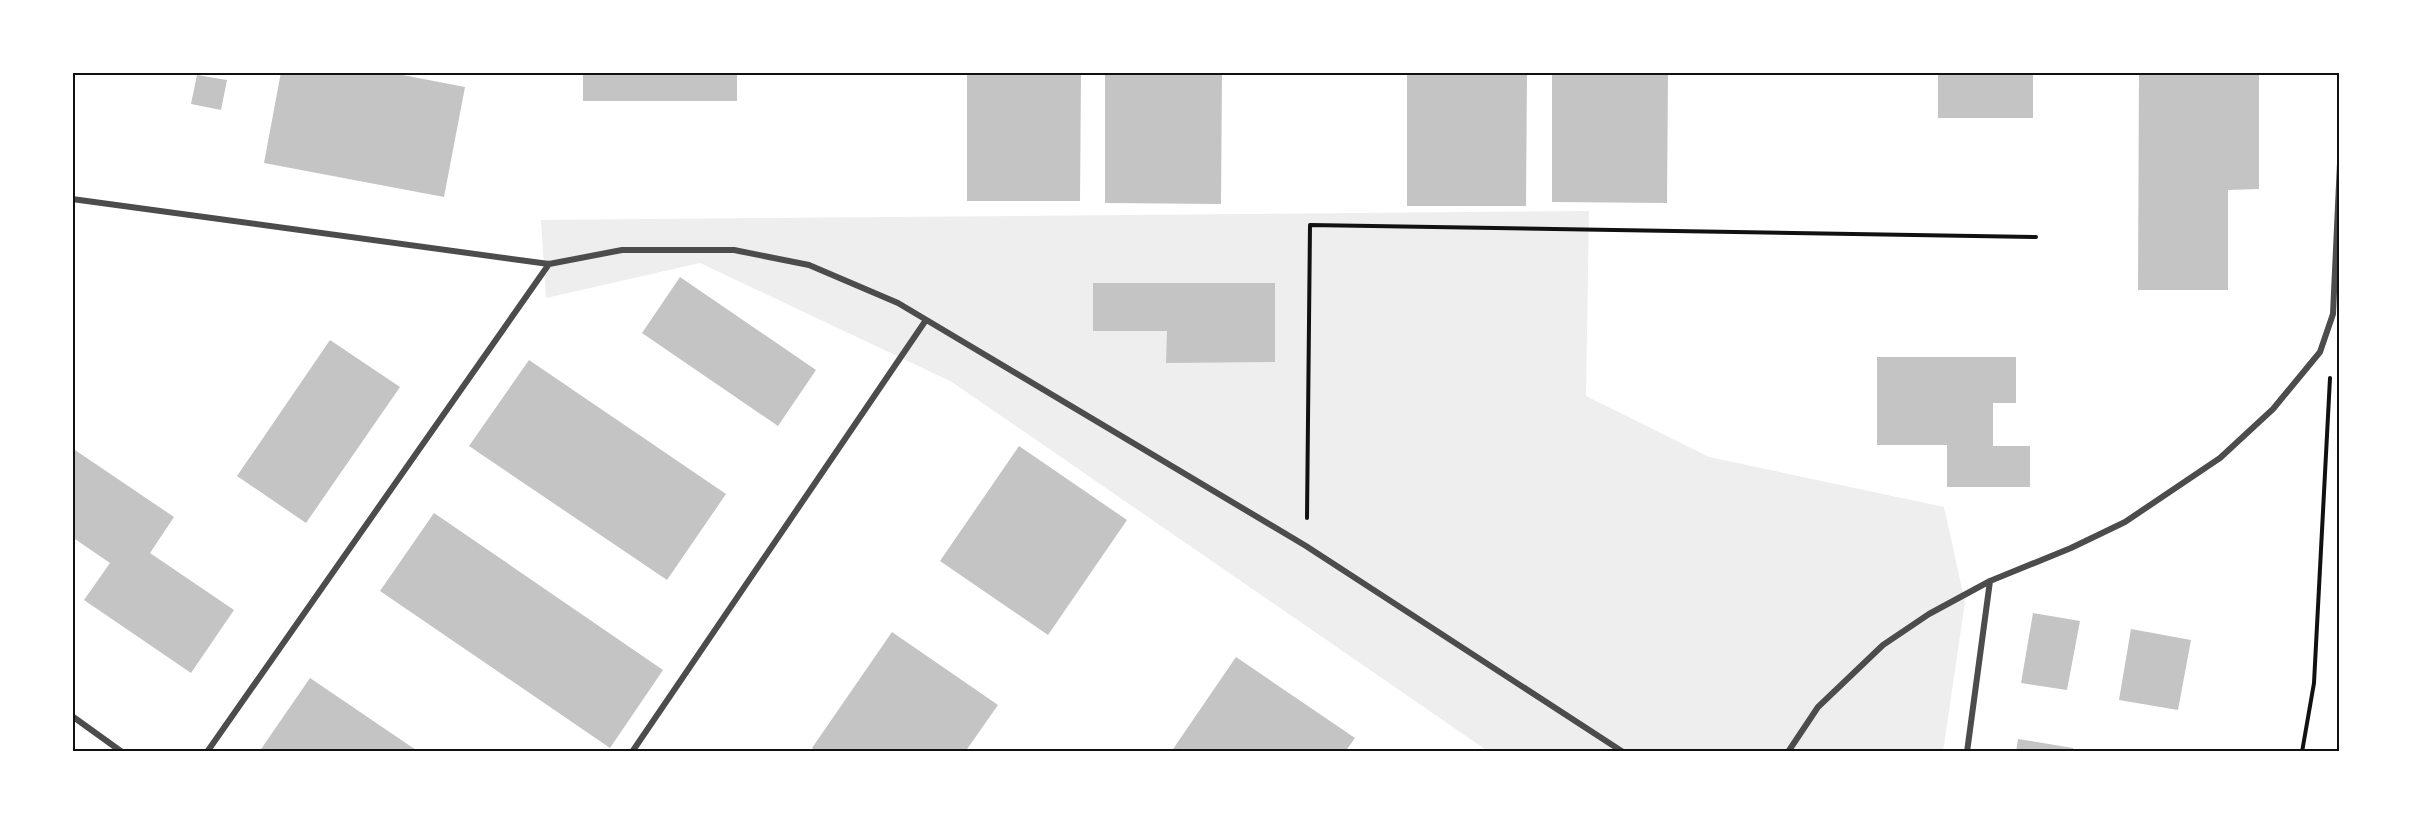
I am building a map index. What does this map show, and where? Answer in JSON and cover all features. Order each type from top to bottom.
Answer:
[{"type":"street","points":[[1788,752],[1818,706],[1882,645],[1929,614],[1990,581],[2071,548],[2125,522],[2220,458],[2273,409],[2320,352],[2333,314],[2340,163]]},
{"type":"street","points":[[72,198],[549,264],[622,250],[734,250],[808,265],[898,303],[1306,546],[1623,752]]},
{"type":"street","points":[[207,752],[549,264]]},
{"type":"street","points":[[632,752],[926,320]]},
{"type":"street","points":[[1967,752],[1990,581]]},
{"type":"street","points":[[72,716],[122,752]]},
{"type":"path","points":[[1306,546],[1310,225],[2036,237]]},
{"type":"path","points":[[2302,752],[2314,683],[2330,374]]},
{"type":"shaded area","points":[[1589,211],[1586,396],[1709,457],[1944,507],[1965,602],[1943,752],[1489,752],[952,382],[700,263],[546,298],[541,220]]},
{"type":"building","points":[[281,72],[387,72],[465,87],[444,197],[264,163]]},
{"type":"building","points":[[583,72],[737,72],[737,101],[583,101]]},
{"type":"building","points":[[967,72],[1081,72],[1080,201],[967,201]]},
{"type":"building","points":[[1105,72],[1222,72],[1221,204],[1105,203]]},
{"type":"building","points":[[1407,72],[1527,72],[1526,206],[1407,206]]},
{"type":"building","points":[[1552,72],[1668,72],[1667,203],[1552,202]]},
{"type":"building","points":[[1938,72],[2033,72],[2033,118],[1938,118]]},
{"type":"building","points":[[2139,72],[2259,72],[2259,189],[2228,190],[2228,290],[2138,290]]},
{"type":"building","points":[[197,75],[227,80],[221,110],[191,104]]},
{"type":"building","points":[[680,277],[816,370],[778,426],[642,333]]},
{"type":"building","points":[[1093,283],[1275,283],[1275,362],[1166,363],[1167,331],[1093,331]]},
{"type":"building","points":[[330,340],[400,387],[306,523],[237,476]]},
{"type":"building","points":[[1877,357],[2016,357],[2016,403],[1993,403],[1993,446],[2030,446],[2030,487],[1947,487],[1947,445],[1877,445]]},
{"type":"building","points":[[529,360],[726,494],[667,580],[469,446]]},
{"type":"building","points":[[1019,446],[1127,520],[1048,635],[940,561]]},
{"type":"building","points":[[72,448],[174,517],[150,553],[234,610],[191,673],[84,600],[110,563],[72,537]]},
{"type":"building","points":[[434,513],[663,670],[610,748],[380,591]]},
{"type":"building","points":[[2033,613],[2080,621],[2067,690],[2021,683]]},
{"type":"building","points":[[2131,629],[2191,640],[2178,710],[2119,700]]},
{"type":"building","points":[[892,632],[998,705],[965,752],[818,752],[812,748]]},
{"type":"building","points":[[1236,657],[1355,738],[1345,752],[1171,752]]},
{"type":"building","points":[[310,678],[419,752],[259,752]]},
{"type":"building","points":[[2018,739],[2073,748],[2073,752],[2016,752]]}]
